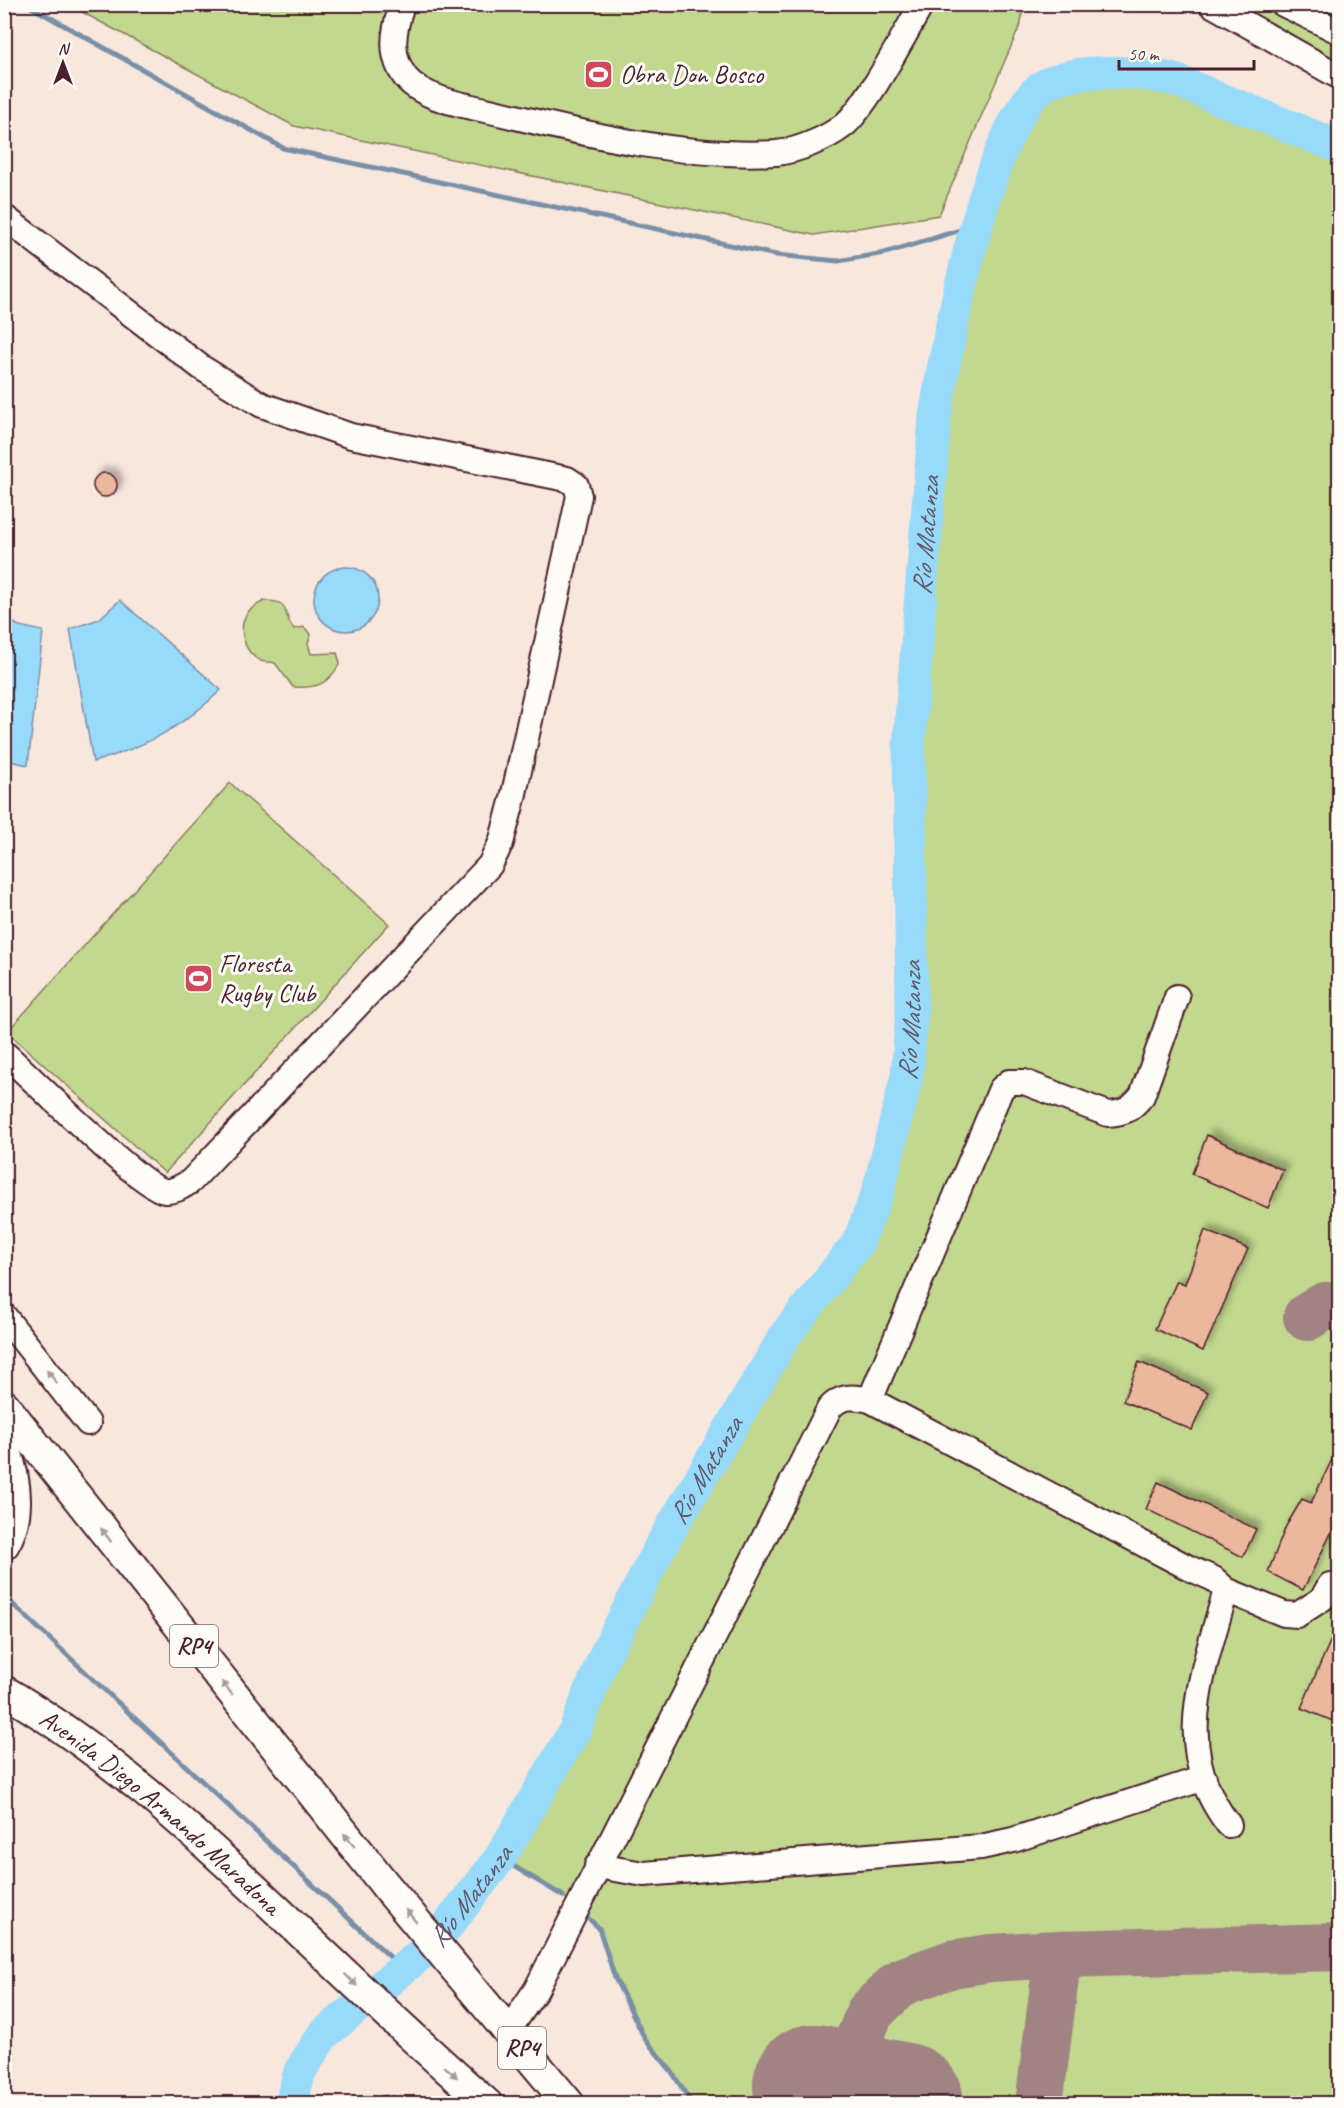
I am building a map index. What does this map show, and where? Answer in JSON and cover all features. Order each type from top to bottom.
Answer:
[{"type":"main road","name":"RP4","points":[[4,1406],[386,1886],[474,1994],[569,2103]]},
{"type":"main road","points":[[4,1544],[14,1516],[15,1493],[5,1447]]},
{"type":"main road","name":"Avenida Diego Armando Maradona","points":[[4,1691],[111,1764],[195,1832],[415,2041],[487,2103]]},
{"type":"street","points":[[402,4],[394,33],[394,49],[399,65],[407,79],[441,99],[603,138],[732,153],[779,153],[813,142],[844,126],[864,99],[922,4]]},
{"type":"street","points":[[1211,4],[1340,77]]},
{"type":"street","points":[[1283,4],[1340,32]]},
{"type":"street","points":[[4,217],[202,368],[262,405],[351,436],[567,479],[576,485],[579,496],[513,798],[501,843],[490,865],[191,1181],[178,1189],[167,1191],[155,1187],[123,1163],[4,1053]]},
{"type":"street","points":[[870,1400],[1001,1089],[1009,1082],[1024,1082],[1108,1114],[1122,1113],[1132,1108],[1142,1096],[1177,997]]},
{"type":"street","points":[[4,1316],[88,1423]]},
{"type":"street","points":[[508,2031],[536,1990],[835,1401],[846,1397],[870,1400],[1214,1579],[1226,1590],[1284,1614],[1297,1616],[1323,1599],[1330,1585]]},
{"type":"street","points":[[1226,1590],[1195,1705],[1195,1733],[1204,1778],[1213,1805],[1229,1825]]},
{"type":"street","points":[[597,1866],[644,1874],[981,1847],[1013,1840],[1204,1778]]},
{"type":"path","points":[[374,2103],[379,2097],[391,2096],[401,2103]]},
{"type":"green space","name":"Obra Don Bosco","points":[[69,5],[1023,5],[1021,23],[939,215],[814,235],[294,126]]},
{"type":"green space","points":[[1246,5],[1339,5],[1339,93]]},
{"type":"green space","points":[[1104,72],[1167,78],[1339,147],[1339,2103],[692,2103],[672,2072],[645,2039],[615,1978],[599,1928],[563,1896],[500,1858],[574,1730],[604,1657],[660,1547],[786,1334],[858,1243],[878,1192],[907,1076],[912,1011],[909,746],[935,417],[948,343],[986,192],[1020,111],[1046,84],[1070,76]]},
{"type":"green space","points":[[264,601],[273,601],[283,606],[294,629],[304,627],[311,635],[308,643],[311,654],[337,653],[340,663],[331,676],[321,684],[293,687],[275,663],[261,661],[250,652],[244,639],[243,625],[250,610]]},
{"type":"green space","name":"Floresta Rugby Club","points":[[230,783],[389,924],[165,1173],[7,1032]]},
{"type":"water","points":[[340,567],[352,567],[369,576],[376,587],[378,599],[376,611],[369,622],[352,631],[340,631],[328,626],[319,617],[314,605],[314,593],[319,581],[328,572]]},
{"type":"water","points":[[120,600],[221,690],[192,715],[162,735],[129,750],[93,762],[70,629],[99,619]]},
{"type":"water","points":[[5,618],[19,626],[43,631],[28,765],[5,760]]},
{"type":"building","points":[[100,473],[110,473],[117,480],[117,490],[110,497],[100,497],[93,490],[93,480]]},
{"type":"building","points":[[1207,1135],[1283,1170],[1268,1208],[1192,1174]]},
{"type":"building","points":[[1205,1230],[1248,1249],[1203,1351],[1155,1329],[1177,1281],[1185,1284]]},
{"type":"building","points":[[1139,1362],[1208,1392],[1192,1430],[1123,1401]]},
{"type":"building","points":[[1340,1443],[1340,1515],[1303,1590],[1268,1572],[1286,1526],[1302,1499],[1311,1503]]},
{"type":"building","points":[[1158,1482],[1256,1529],[1243,1557],[1146,1509]]},
{"type":"building","points":[[1340,1619],[1340,1724],[1301,1708]]},
{"type":"waterway","points":[[26,4],[283,148],[776,255],[838,261],[885,253],[977,225]]},
{"type":"waterway","name":"Río Matanza","points":[[291,2104],[300,2071],[323,2035],[434,1943],[500,1858],[575,1730],[604,1657],[660,1547],[786,1334],[858,1243],[878,1192],[907,1076],[912,1011],[909,746],[935,417],[959,294],[972,243],[1002,150],[1019,114],[1038,90],[1065,77],[1100,73],[1136,74],[1178,81],[1340,147]]},
{"type":"waterway","points":[[4,1596],[404,1970]]},
{"type":"waterway","points":[[500,1858],[563,1896]]},
{"type":"waterway","points":[[588,1918],[599,1928],[615,1978],[645,2039],[672,2072],[692,2104]]},
{"type":"taxiway","points":[[1307,1317],[1325,1306],[1340,1307]]},
{"type":"taxiway","points":[[847,2092],[858,2042],[870,2012],[901,1982],[952,1964],[990,1958],[1058,1954],[1340,1947]]},
{"type":"taxiway","points":[[1039,2104],[1058,1954]]},
{"type":"runway","points":[[814,2085],[903,2104]]},
{"type":"place","name":"Obra Don Bosco","points":[[599,74]]},
{"type":"place","name":"Floresta Rugby Club","points":[[198,978]]}]
